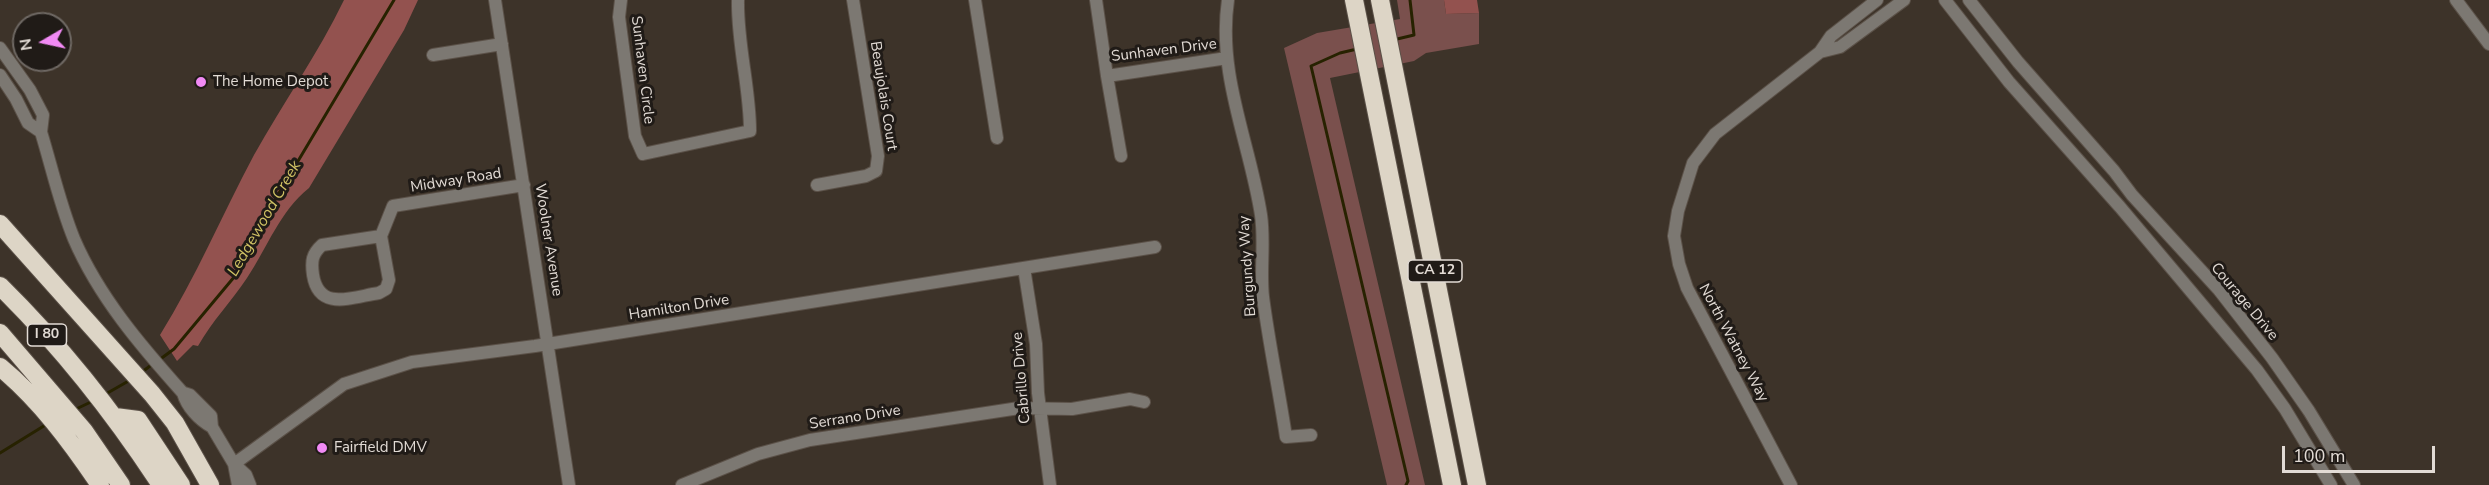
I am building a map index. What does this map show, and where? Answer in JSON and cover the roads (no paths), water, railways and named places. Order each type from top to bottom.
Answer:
[{"type":"highway","name":"CA 12","points":[[1354,0],[1452,485]]},
{"type":"highway","name":"CA 12","points":[[1380,0],[1477,485]]},
{"type":"highway","points":[[0,224],[152,393],[175,423],[210,485]]},
{"type":"highway","name":"I 80","points":[[0,286],[91,386],[161,485]]},
{"type":"highway","name":"I 80","points":[[0,333],[53,407],[121,485]]},
{"type":"highway","points":[[0,367],[53,407]]},
{"type":"highway","points":[[115,417],[138,420],[181,485]]},
{"type":"highway","points":[[76,435],[100,485]]},
{"type":"street","name":"Woolner Avenue","points":[[495,0],[569,485]]},
{"type":"street","name":"Sunhaven Circle","points":[[621,0],[619,17],[635,136],[644,153],[750,131],[750,113],[738,30],[738,0]]},
{"type":"street","name":"Beaujolais Court","points":[[817,185],[866,176],[876,171],[878,156],[853,0]]},
{"type":"street","points":[[975,0],[997,138]]},
{"type":"street","name":"Sunhaven Drive","points":[[1096,0],[1107,76],[1227,58]]},
{"type":"street","name":"Burgundy Way","points":[[1228,0],[1224,39],[1239,126],[1260,212],[1263,233],[1263,296],[1286,437],[1311,435]]},
{"type":"street","name":"North Watney Way","points":[[1791,485],[1687,288],[1679,264],[1674,236],[1678,211],[1693,163],[1714,134],[1820,52],[1831,36],[1877,0]]},
{"type":"street","name":"North Watney Way","points":[[1820,52],[1840,47],[1904,0]]},
{"type":"street","points":[[1945,0],[2009,82],[2120,207],[2257,370],[2309,447],[2331,485]]},
{"type":"street","name":"Courage Drive","points":[[1970,0],[2018,62],[2114,171],[2132,195],[2195,267],[2219,290],[2272,358],[2324,435],[2354,485]]},
{"type":"street","points":[[2456,0],[2489,44]]},
{"type":"street","points":[[433,54],[502,44]]},
{"type":"street","points":[[0,48],[30,90],[44,115],[41,132],[64,210],[89,270],[120,318],[144,349],[183,393],[190,395],[211,416],[212,427],[234,464],[246,475],[250,485]]},
{"type":"street","points":[[0,75],[16,99],[27,123],[41,132]]},
{"type":"street","points":[[1107,76],[1121,156]]},
{"type":"street","name":"Midway Road","points":[[381,236],[393,206],[524,185]]},
{"type":"street","points":[[2120,207],[2132,195]]},
{"type":"street","points":[[381,236],[388,280],[386,289],[380,293],[332,300],[321,296],[315,287],[311,262],[315,251],[322,245],[381,236]]},
{"type":"street","name":"Hamilton Drive","points":[[234,464],[344,384],[412,362],[549,344],[1155,247]]},
{"type":"street","name":"Cabrillo Drive","points":[[1024,268],[1036,344],[1039,409],[1050,485]]},
{"type":"street","name":"Serrano Drive","points":[[682,485],[704,481],[758,454],[810,440],[1019,408],[1072,410],[1130,399],[1144,402]]},
{"type":"street","points":[[2309,447],[2324,435]]},
{"type":"street","points":[[234,464],[238,485]]},
{"type":"waterway","name":"Ledgewood Creek","points":[[159,360],[174,349],[240,270],[276,198],[394,0]]},
{"type":"waterway","points":[[1393,40],[1414,35],[1410,0]]},
{"type":"waterway","points":[[1357,49],[1340,53],[1311,66],[1408,481],[1406,485]]},
{"type":"waterway","name":"Ledgewood Creek","points":[[142,372],[154,363]]},
{"type":"waterway","name":"Ledgewood Creek","points":[[104,395],[132,379]]},
{"type":"waterway","name":"Ledgewood Creek","points":[[74,410],[93,401]]},
{"type":"waterway","name":"Ledgewood Creek","points":[[0,453],[47,424]]},
{"type":"place","name":"The Home Depot","points":[[201,82]]},
{"type":"place","name":"Fairfield DMV","points":[[322,448]]}]
